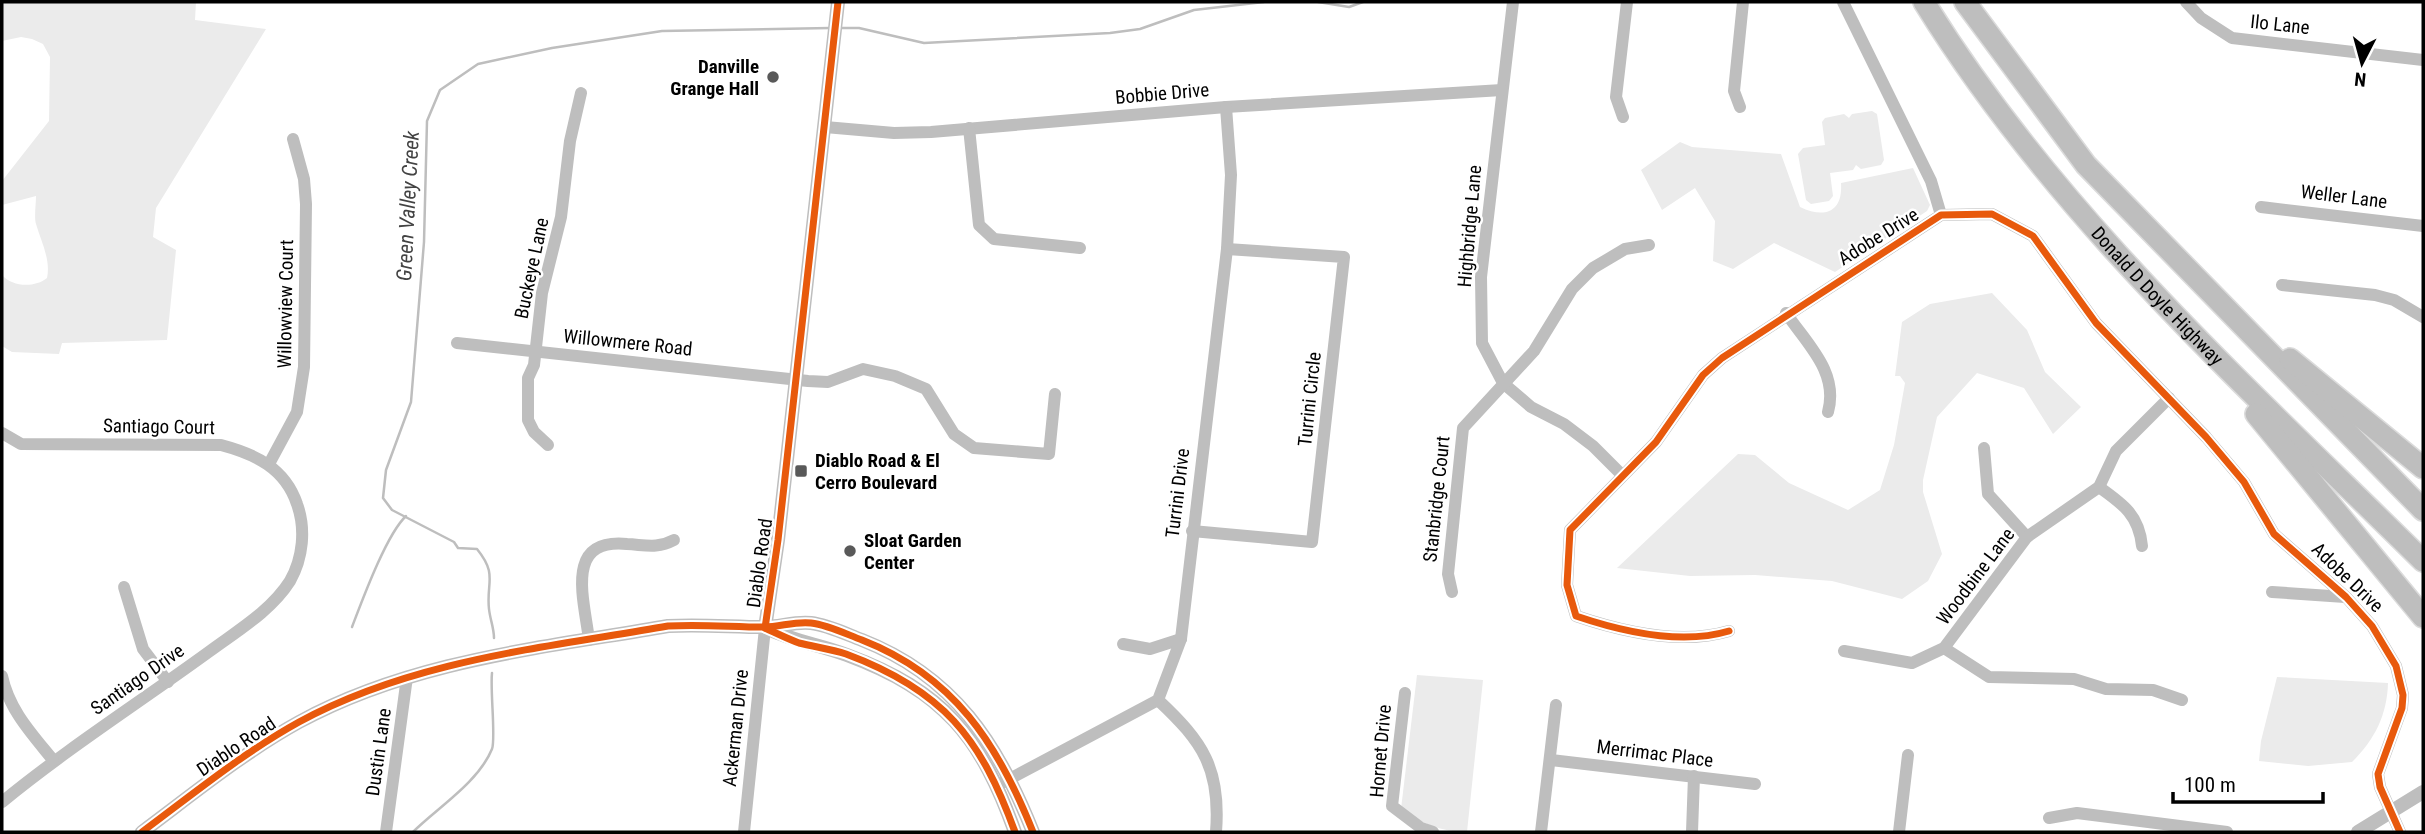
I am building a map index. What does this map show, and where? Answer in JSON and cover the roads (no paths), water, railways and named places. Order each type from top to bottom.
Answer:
[{"type":"highway","name":"Donald D Doyle Highway","points":[[1924,2],[1965,68],[2110,249],[2423,561]]},
{"type":"highway","name":"Donald D Doyle Highway","points":[[1965,2],[2086,166],[2423,510]]},
{"type":"highway","points":[[1980,2],[2000,33],[2016,72]]},
{"type":"highway","points":[[2248,331],[2295,362],[2423,468]]},
{"type":"highway","points":[[2224,365],[2254,411],[2423,617]]},
{"type":"street","name":"Diablo Road","points":[[142,832],[231,766],[291,727],[339,703],[407,677],[446,665],[680,625],[765,628],[778,540],[794,380],[835,48],[838,2]]},
{"type":"street","name":"Highbridge Lane","points":[[1513,2],[1480,277],[1482,343],[1503,383],[1531,407],[1574,431],[1622,475]]},
{"type":"street","points":[[1623,117],[1616,97],[1627,2]]},
{"type":"street","points":[[1740,107],[1734,91],[1743,2]]},
{"type":"street","points":[[1843,2],[1931,181],[1941,215]]},
{"type":"street","name":"Ilo Lane","points":[[2186,2],[2201,18],[2232,38],[2423,60]]},
{"type":"street","name":"Bobbie Drive","points":[[825,127],[894,133],[1226,107],[1502,90]]},
{"type":"street","name":"Buckeye Lane","points":[[548,444],[534,432],[528,420],[528,378],[534,365],[542,293],[561,217],[570,141],[581,93]]},
{"type":"street","name":"Turrini Drive","points":[[1158,700],[1181,639],[1227,249],[1231,175],[1226,107]]},
{"type":"street","points":[[969,128],[978,215],[984,233],[994,239],[1080,248]]},
{"type":"street","name":"Willowview Court","points":[[269,464],[297,412],[304,367],[306,204],[304,179],[293,139]]},
{"type":"street","name":"Weller Lane","points":[[2261,207],[2423,226]]},
{"type":"street","name":"Adobe Drive","points":[[1729,632],[1705,638],[1612,628],[1576,617],[1567,585],[1570,530],[1656,442],[1703,375],[1721,358],[1786,313],[1941,215],[1992,214],[2033,236],[2095,323],[2169,398],[2244,482],[2274,534],[2346,597],[2372,626],[2400,679],[2402,708],[2378,774],[2390,812],[2400,832]]},
{"type":"street","name":"Stanbridge Court","points":[[1452,592],[1448,574],[1463,428],[1534,351],[1572,289],[1593,268],[1625,249],[1649,245]]},
{"type":"street","name":"Turrini Circle","points":[[1192,531],[1312,542],[1345,257],[1227,249]]},
{"type":"street","points":[[2282,285],[2375,295],[2394,300],[2423,317]]},
{"type":"street","points":[[1786,313],[1827,372],[1831,399],[1828,412]]},
{"type":"street","name":"Willowmere Road","points":[[457,344],[794,380],[828,382],[863,369],[895,376],[926,389],[954,434],[974,448],[1049,454],[1055,394]]},
{"type":"street","name":"Woodbine Lane","points":[[1844,652],[1912,663],[1944,648],[2027,537],[2099,487],[2116,451],[2169,398]]},
{"type":"street","name":"Santiago Court","points":[[2,433],[21,444],[221,445],[269,464],[293,492],[300,512],[303,533],[300,557],[289,582]]},
{"type":"street","points":[[1983,448],[1988,494],[2027,537]]},
{"type":"street","points":[[2099,487],[2132,512],[2141,534],[2142,546]]},
{"type":"street","points":[[589,639],[583,588],[584,566],[589,551],[602,544],[659,548],[674,540]]},
{"type":"street","name":"Santiago Drive","points":[[2,802],[52,760],[167,682],[260,614],[289,582]]},
{"type":"street","points":[[124,587],[143,649],[167,682]]},
{"type":"street","points":[[2272,592],[2346,597]]},
{"type":"street","points":[[765,628],[814,623],[867,642],[902,659],[933,681],[965,712],[1032,832]]},
{"type":"street","points":[[765,628],[797,642],[845,654],[891,676],[951,714],[1005,782],[1015,832]]},
{"type":"street","name":"Ackerman Drive","points":[[744,832],[765,628]]},
{"type":"street","points":[[1124,644],[1150,649],[1181,639]]},
{"type":"street","points":[[1944,648],[1989,677],[2074,679],[2106,690],[2153,690],[2182,700]]},
{"type":"street","points":[[2,676],[9,701],[52,760]]},
{"type":"street","name":"Dustin Lane","points":[[386,832],[407,677]]},
{"type":"street","name":"Hornet Drive","points":[[1405,693],[1392,806],[1424,831]]},
{"type":"street","points":[[1005,782],[1158,700],[1190,730],[1211,768],[1218,802],[1216,832]]},
{"type":"street","points":[[1541,832],[1556,705]]},
{"type":"street","points":[[1899,832],[1908,755]]},
{"type":"street","name":"Merrimac Place","points":[[1551,760],[1755,784]]},
{"type":"street","points":[[1692,832],[1694,776]]},
{"type":"street","points":[[2358,832],[2423,792]]},
{"type":"street","points":[[2049,818],[2077,813],[2227,832]]},
{"type":"waterway","name":"Green Valley Creek","points":[[840,28],[859,28],[924,43],[1110,33],[1140,29],[1194,10],[1264,2]]},
{"type":"waterway","name":"Green Valley Creek","points":[[1318,2],[1349,7],[1363,2]]},
{"type":"waterway","name":"Green Valley Creek","points":[[494,638],[488,600],[489,572],[477,549],[458,548],[454,542],[392,510],[383,498],[386,470],[411,402],[424,242],[427,121],[440,90],[478,64],[552,48],[662,31],[830,28]]},
{"type":"waterway","points":[[352,627],[383,553],[406,516]]},
{"type":"waterway","name":"Green Valley Creek","points":[[413,832],[467,784],[492,749],[492,673]]},
{"type":"place","name":"Danville Grange Hall","points":[[773,77]]},
{"type":"place","name":"Diablo Road & El Cerro Boulevard","points":[[801,471]]},
{"type":"place","name":"Sloat Garden Center","points":[[850,551]]}]
